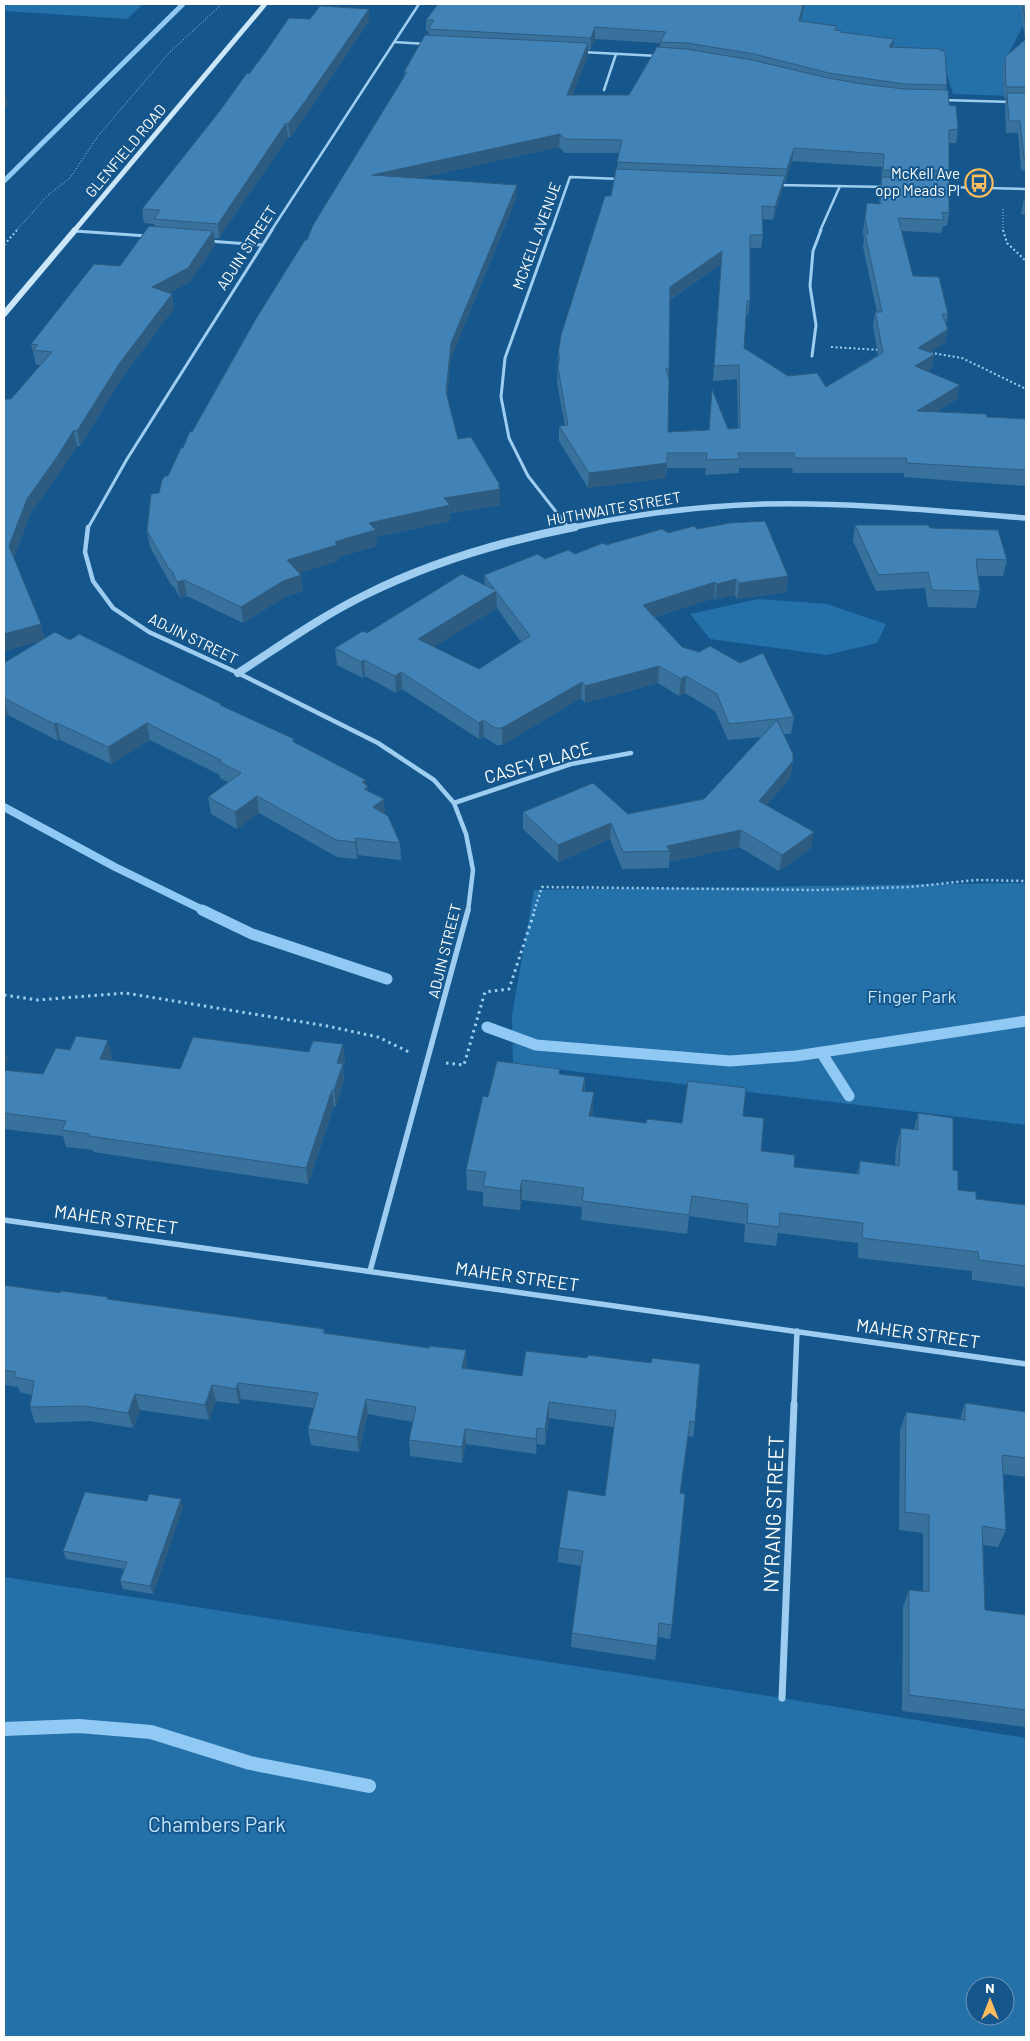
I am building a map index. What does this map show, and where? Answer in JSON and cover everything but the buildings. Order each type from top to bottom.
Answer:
[{"type":"main road","name":"GLENFIELD ROAD","points":[[4,314],[265,4]]},
{"type":"street","name":"ADJIN STREET","points":[[370,1271],[468,910],[473,870],[466,834],[454,803],[434,780],[378,743],[238,673],[149,632],[114,608],[93,581],[85,552],[88,527],[102,499],[262,245],[419,4]]},
{"type":"street","points":[[394,42],[433,44]]},
{"type":"street","points":[[578,52],[663,57]]},
{"type":"street","points":[[604,90],[616,54]]},
{"type":"street","points":[[938,100],[1016,102]]},
{"type":"street","name":"MCKELL AVENUE","points":[[568,527],[528,476],[509,438],[501,397],[505,358],[570,177],[630,180]]},
{"type":"street","points":[[776,185],[890,186]]},
{"type":"street","points":[[812,356],[816,325],[810,286],[813,251],[840,186]]},
{"type":"street","points":[[940,187],[1026,188]]},
{"type":"street","points":[[75,231],[154,237]]},
{"type":"street","points":[[203,240],[262,245]]},
{"type":"street","name":"HUTHWAITE STREET","points":[[238,673],[331,612],[384,585],[457,557],[568,527],[679,510],[765,504],[856,505],[1026,518]]},
{"type":"street","name":"CASEY PLACE","points":[[454,803],[571,764],[631,753]]},
{"type":"street","name":"MAHER STREET","points":[[4,1220],[1026,1364]]},
{"type":"street","name":"NYRANG STREET","points":[[782,1698],[798,1332]]},
{"type":"path","points":[[4,245],[47,196],[70,178],[98,136],[169,53],[222,4]]},
{"type":"path","points":[[1009,188],[1003,203],[1003,237],[1007,244],[1026,261]]},
{"type":"path","points":[[813,346],[882,350]]},
{"type":"path","points":[[921,352],[941,353],[962,358],[1026,389]]},
{"type":"path","points":[[449,1064],[464,1065],[485,992],[508,989],[542,888],[815,890],[909,887],[976,880],[1026,881]]},
{"type":"path","points":[[4,995],[38,1000],[125,993],[327,1026],[378,1037],[408,1052]]},
{"type":"green space","points":[[4,4],[143,4],[127,19],[4,11]]},
{"type":"green space","points":[[446,4],[1026,4],[1026,20],[1006,59],[1012,96],[953,94],[942,59]]},
{"type":"green space","points":[[758,599],[827,604],[886,624],[877,643],[827,655],[710,639],[690,614]]},
{"type":"green space","name":"Finger Park","points":[[1026,883],[1026,1125],[513,1064],[512,1015],[534,890]]},
{"type":"green space","name":"Chambers Park","points":[[4,1577],[782,1698],[1026,1738],[1026,2037],[4,2037]]},
{"type":"waterway","points":[[4,181],[183,4]]},
{"type":"waterway","points":[[4,807],[115,867],[205,911]]},
{"type":"waterway","points":[[202,910],[252,934],[387,979]]},
{"type":"waterway","points":[[821,1052],[1026,1021]]},
{"type":"waterway","points":[[487,1027],[536,1045],[730,1061],[821,1052]]},
{"type":"waterway","points":[[821,1052],[849,1096]]},
{"type":"waterway","points":[[4,1729],[79,1726],[151,1732],[250,1763],[369,1786]]},
{"type":"place","name":"McKell Ave opp Meads Pl","points":[[979,183]]}]
